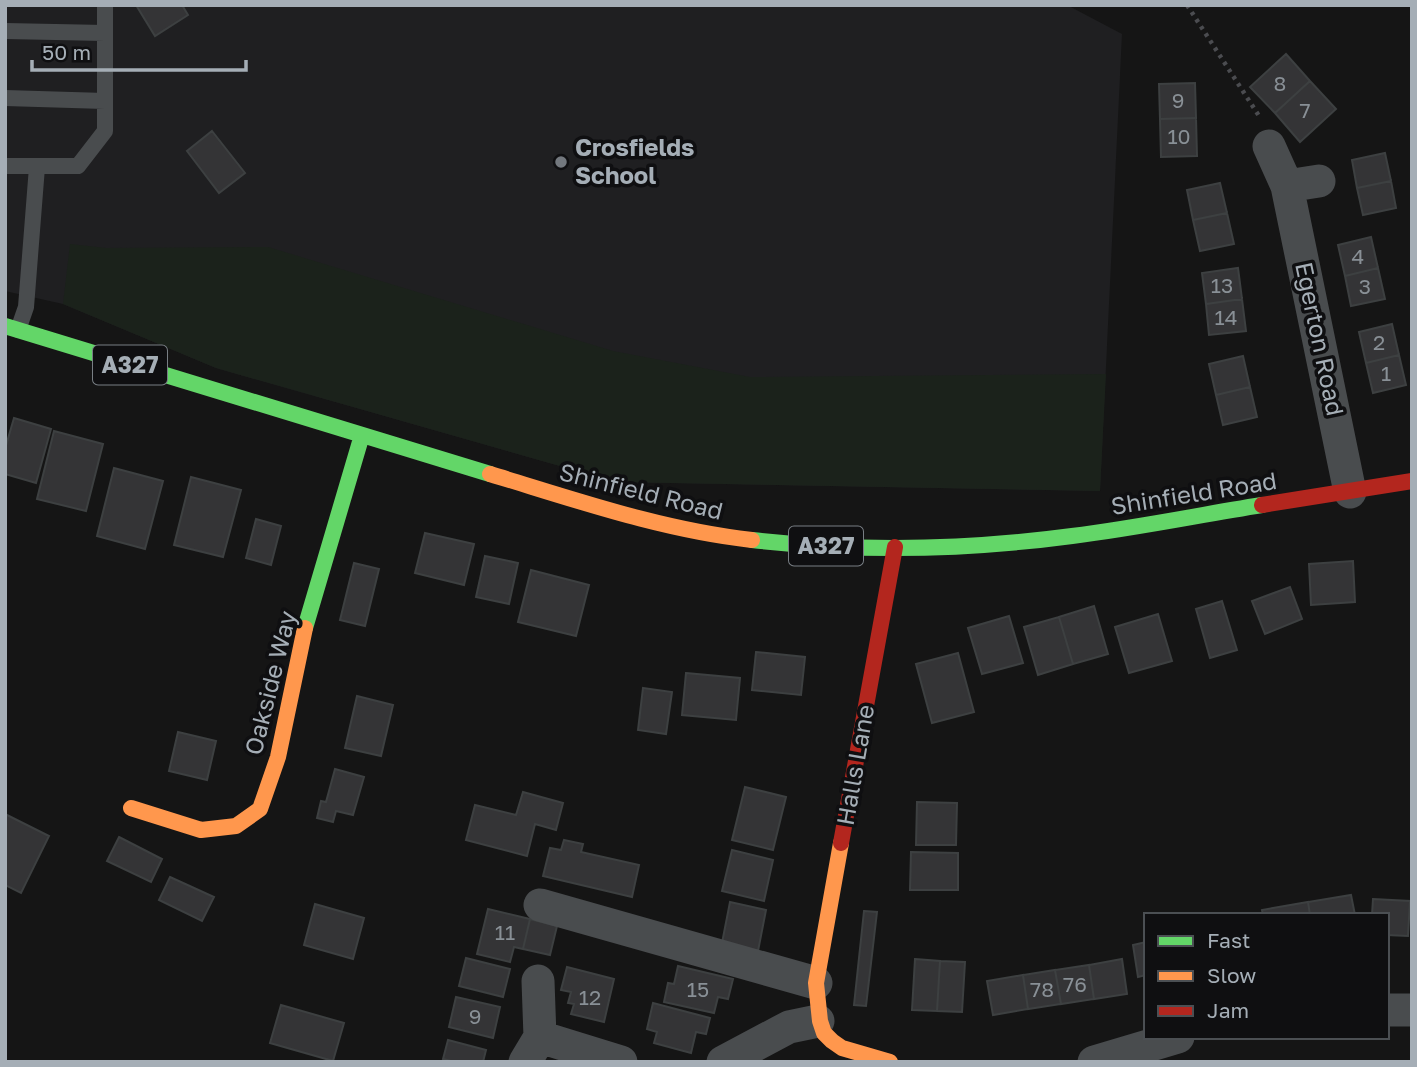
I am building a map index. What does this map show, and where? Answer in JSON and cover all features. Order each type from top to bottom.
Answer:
[{"type":"main road","name":"Shinfield Road","points":[[12,328],[555,495],[681,530],[807,546],[989,544],[1072,536],[1412,481]]},
{"type":"main road","name":"Oakside Way","points":[[131,808],[201,830],[236,826],[260,809],[278,757],[300,645],[362,435]]},
{"type":"main road","name":"Halls Lane","points":[[818,1021],[816,983],[895,547]]},
{"type":"main road","points":[[818,1021],[826,1035],[848,1057],[890,1062]]},
{"type":"street","name":"Egerton Road","points":[[1269,146],[1303,184],[1350,492]]},
{"type":"street","points":[[540,905],[816,983]]},
{"type":"street","points":[[538,981],[532,1049],[621,1062]]},
{"type":"street","points":[[1389,1010],[1412,1010]]},
{"type":"street","points":[[723,1062],[789,1027],[818,1021]]},
{"type":"street","points":[[1094,1062],[1171,1039]]},
{"type":"lane","points":[[5,166],[78,166],[104,131],[105,5]]},
{"type":"lane","points":[[5,31],[105,33]]},
{"type":"lane","points":[[5,98],[105,101]]},
{"type":"lane","points":[[12,328],[26,307],[37,167]]},
{"type":"path","points":[[1187,5],[1263,122],[1269,146]]},
{"type":"shaded area","name":"Crosfields School","points":[[5,5],[1067,5],[1122,34],[1100,491],[616,482],[216,368],[63,304],[5,291]]},
{"type":"shaded area","points":[[70,244],[106,248],[268,247],[613,351],[750,377],[1106,374],[1100,491],[616,482],[216,368],[63,304]]},
{"type":"building","points":[[136,5],[182,5],[188,15],[155,36]]},
{"type":"building","points":[[1286,54],[1310,81],[1275,113],[1250,87]]},
{"type":"building","points":[[1310,81],[1336,109],[1300,142],[1275,113]]},
{"type":"building","points":[[1195,83],[1196,118],[1160,119],[1159,84]]},
{"type":"building","points":[[1196,118],[1197,156],[1161,157],[1160,119]]},
{"type":"building","points":[[212,131],[245,173],[219,193],[187,151]]},
{"type":"building","points":[[1385,153],[1391,181],[1357,188],[1352,160]]},
{"type":"building","points":[[1391,181],[1396,208],[1363,215],[1357,188]]},
{"type":"building","points":[[1220,183],[1227,213],[1193,220],[1187,190]]},
{"type":"building","points":[[1227,213],[1234,244],[1200,251],[1193,220]]},
{"type":"building","points":[[1371,237],[1378,268],[1345,276],[1338,245]]},
{"type":"building","points":[[1238,268],[1242,299],[1206,304],[1202,273]]},
{"type":"building","points":[[1378,268],[1385,299],[1351,306],[1345,276]]},
{"type":"building","points":[[1242,299],[1246,331],[1209,335],[1206,304]]},
{"type":"building","points":[[1392,324],[1399,355],[1366,363],[1359,332]]},
{"type":"building","points":[[1399,355],[1406,385],[1373,393],[1366,363]]},
{"type":"building","points":[[1243,356],[1250,387],[1216,395],[1209,364]]},
{"type":"building","points":[[1250,387],[1257,417],[1223,425],[1216,395]]},
{"type":"building","points":[[14,418],[51,429],[36,483],[5,474],[5,449]]},
{"type":"building","points":[[54,431],[103,444],[86,511],[37,499]]},
{"type":"building","points":[[114,468],[163,481],[145,549],[97,536]]},
{"type":"building","points":[[191,477],[241,490],[223,557],[174,545]]},
{"type":"building","points":[[256,519],[281,526],[271,565],[246,558]]},
{"type":"building","points":[[425,533],[474,544],[464,585],[415,573]]},
{"type":"building","points":[[485,556],[518,563],[509,604],[476,597]]},
{"type":"building","points":[[1353,561],[1355,602],[1311,605],[1309,564]]},
{"type":"building","points":[[354,563],[379,569],[365,626],[340,620]]},
{"type":"building","points":[[531,570],[589,585],[576,636],[518,622]]},
{"type":"building","points":[[1290,587],[1302,619],[1265,634],[1252,601]]},
{"type":"building","points":[[1222,601],[1237,650],[1210,658],[1196,609]]},
{"type":"building","points":[[1094,606],[1108,654],[1073,664],[1059,617]]},
{"type":"building","points":[[1158,614],[1172,661],[1129,673],[1115,627]]},
{"type":"building","points":[[1009,616],[1023,663],[982,674],[968,628]]},
{"type":"building","points":[[1059,617],[1073,664],[1038,675],[1024,627]]},
{"type":"building","points":[[756,652],[805,657],[801,695],[752,690]]},
{"type":"building","points":[[958,653],[974,712],[932,723],[916,664]]},
{"type":"building","points":[[686,673],[740,678],[736,720],[682,715]]},
{"type":"building","points":[[643,688],[672,692],[666,734],[638,730]]},
{"type":"building","points":[[357,696],[393,705],[381,756],[345,748]]},
{"type":"building","points":[[178,732],[216,741],[207,780],[169,771]]},
{"type":"building","points":[[335,769],[364,777],[353,815],[336,811],[333,822],[317,818],[321,801],[326,802]]},
{"type":"building","points":[[745,787],[786,797],[773,850],[732,840]]},
{"type":"building","points":[[523,792],[563,803],[556,830],[535,824],[527,856],[466,840],[475,805],[516,815]]},
{"type":"building","points":[[917,802],[957,803],[956,845],[916,845]]},
{"type":"building","points":[[5,814],[49,836],[21,893],[5,885]]},
{"type":"building","points":[[119,837],[162,859],[151,882],[107,861]]},
{"type":"building","points":[[564,840],[583,844],[581,852],[639,865],[632,897],[543,876],[550,848],[561,850]]},
{"type":"building","points":[[732,850],[773,860],[764,901],[722,891]]},
{"type":"building","points":[[911,852],[958,853],[958,890],[910,890]]},
{"type":"building","points":[[170,877],[214,897],[202,921],[159,900]]},
{"type":"building","points":[[1351,895],[1355,913],[1310,913],[1308,902]]},
{"type":"building","points":[[1373,899],[1410,901],[1408,936],[1389,935],[1389,913],[1372,913]]},
{"type":"building","points":[[730,902],[766,910],[758,951],[722,943]]},
{"type":"building","points":[[1308,902],[1310,913],[1263,913],[1262,910]]},
{"type":"building","points":[[315,904],[364,918],[353,959],[304,945]]},
{"type":"building","points":[[488,909],[530,919],[523,949],[514,947],[510,962],[477,954]]},
{"type":"building","points":[[864,911],[877,912],[866,1006],[854,1005]]},
{"type":"building","points":[[530,919],[557,926],[550,955],[523,949]]},
{"type":"building","points":[[1144,942],[1144,976],[1138,977],[1133,945]]},
{"type":"building","points":[[466,958],[510,969],[503,997],[459,986]]},
{"type":"building","points":[[915,959],[940,961],[937,1011],[912,1010]]},
{"type":"building","points":[[1122,959],[1127,994],[1094,999],[1089,965]]},
{"type":"building","points":[[940,961],[965,962],[962,1012],[937,1011]]},
{"type":"building","points":[[1089,965],[1094,999],[1061,1004],[1055,970]]},
{"type":"building","points":[[678,966],[733,979],[728,999],[718,997],[714,1013],[664,1002],[668,983],[674,984]]},
{"type":"building","points":[[567,967],[614,979],[604,1022],[571,1014],[574,1004],[568,1003],[571,992],[561,990]]},
{"type":"building","points":[[1055,970],[1061,1004],[1028,1009],[1023,975]]},
{"type":"building","points":[[1023,975],[1028,1009],[993,1015],[987,981]]},
{"type":"building","points":[[456,997],[500,1007],[493,1038],[449,1027]]},
{"type":"building","points":[[653,1003],[710,1018],[706,1034],[696,1032],[691,1053],[654,1043],[657,1032],[647,1029]]},
{"type":"building","points":[[281,1005],[344,1023],[333,1061],[270,1043]]},
{"type":"building","points":[[448,1040],[486,1050],[483,1062],[443,1059]]},
{"type":"traffic: fast","points":[[5,326],[490,474]]},
{"type":"traffic: fast","points":[[305,628],[362,435]]},
{"type":"traffic: fast","points":[[752,540],[872,548],[952,547],[1096,533],[1262,505]]},
{"type":"traffic: slow","points":[[490,474],[652,522],[752,540]]},
{"type":"traffic: slow","points":[[131,808],[201,830],[236,826],[260,809],[278,757],[305,628]]},
{"type":"traffic: slow","points":[[841,843],[816,983],[820,1021],[824,1033],[842,1048],[890,1062]]},
{"type":"traffic: jam","points":[[1262,505],[1412,481]]},
{"type":"traffic: jam","points":[[841,843],[895,547]]},
{"type":"place","name":"Crosfields School","points":[[561,162]]}]
